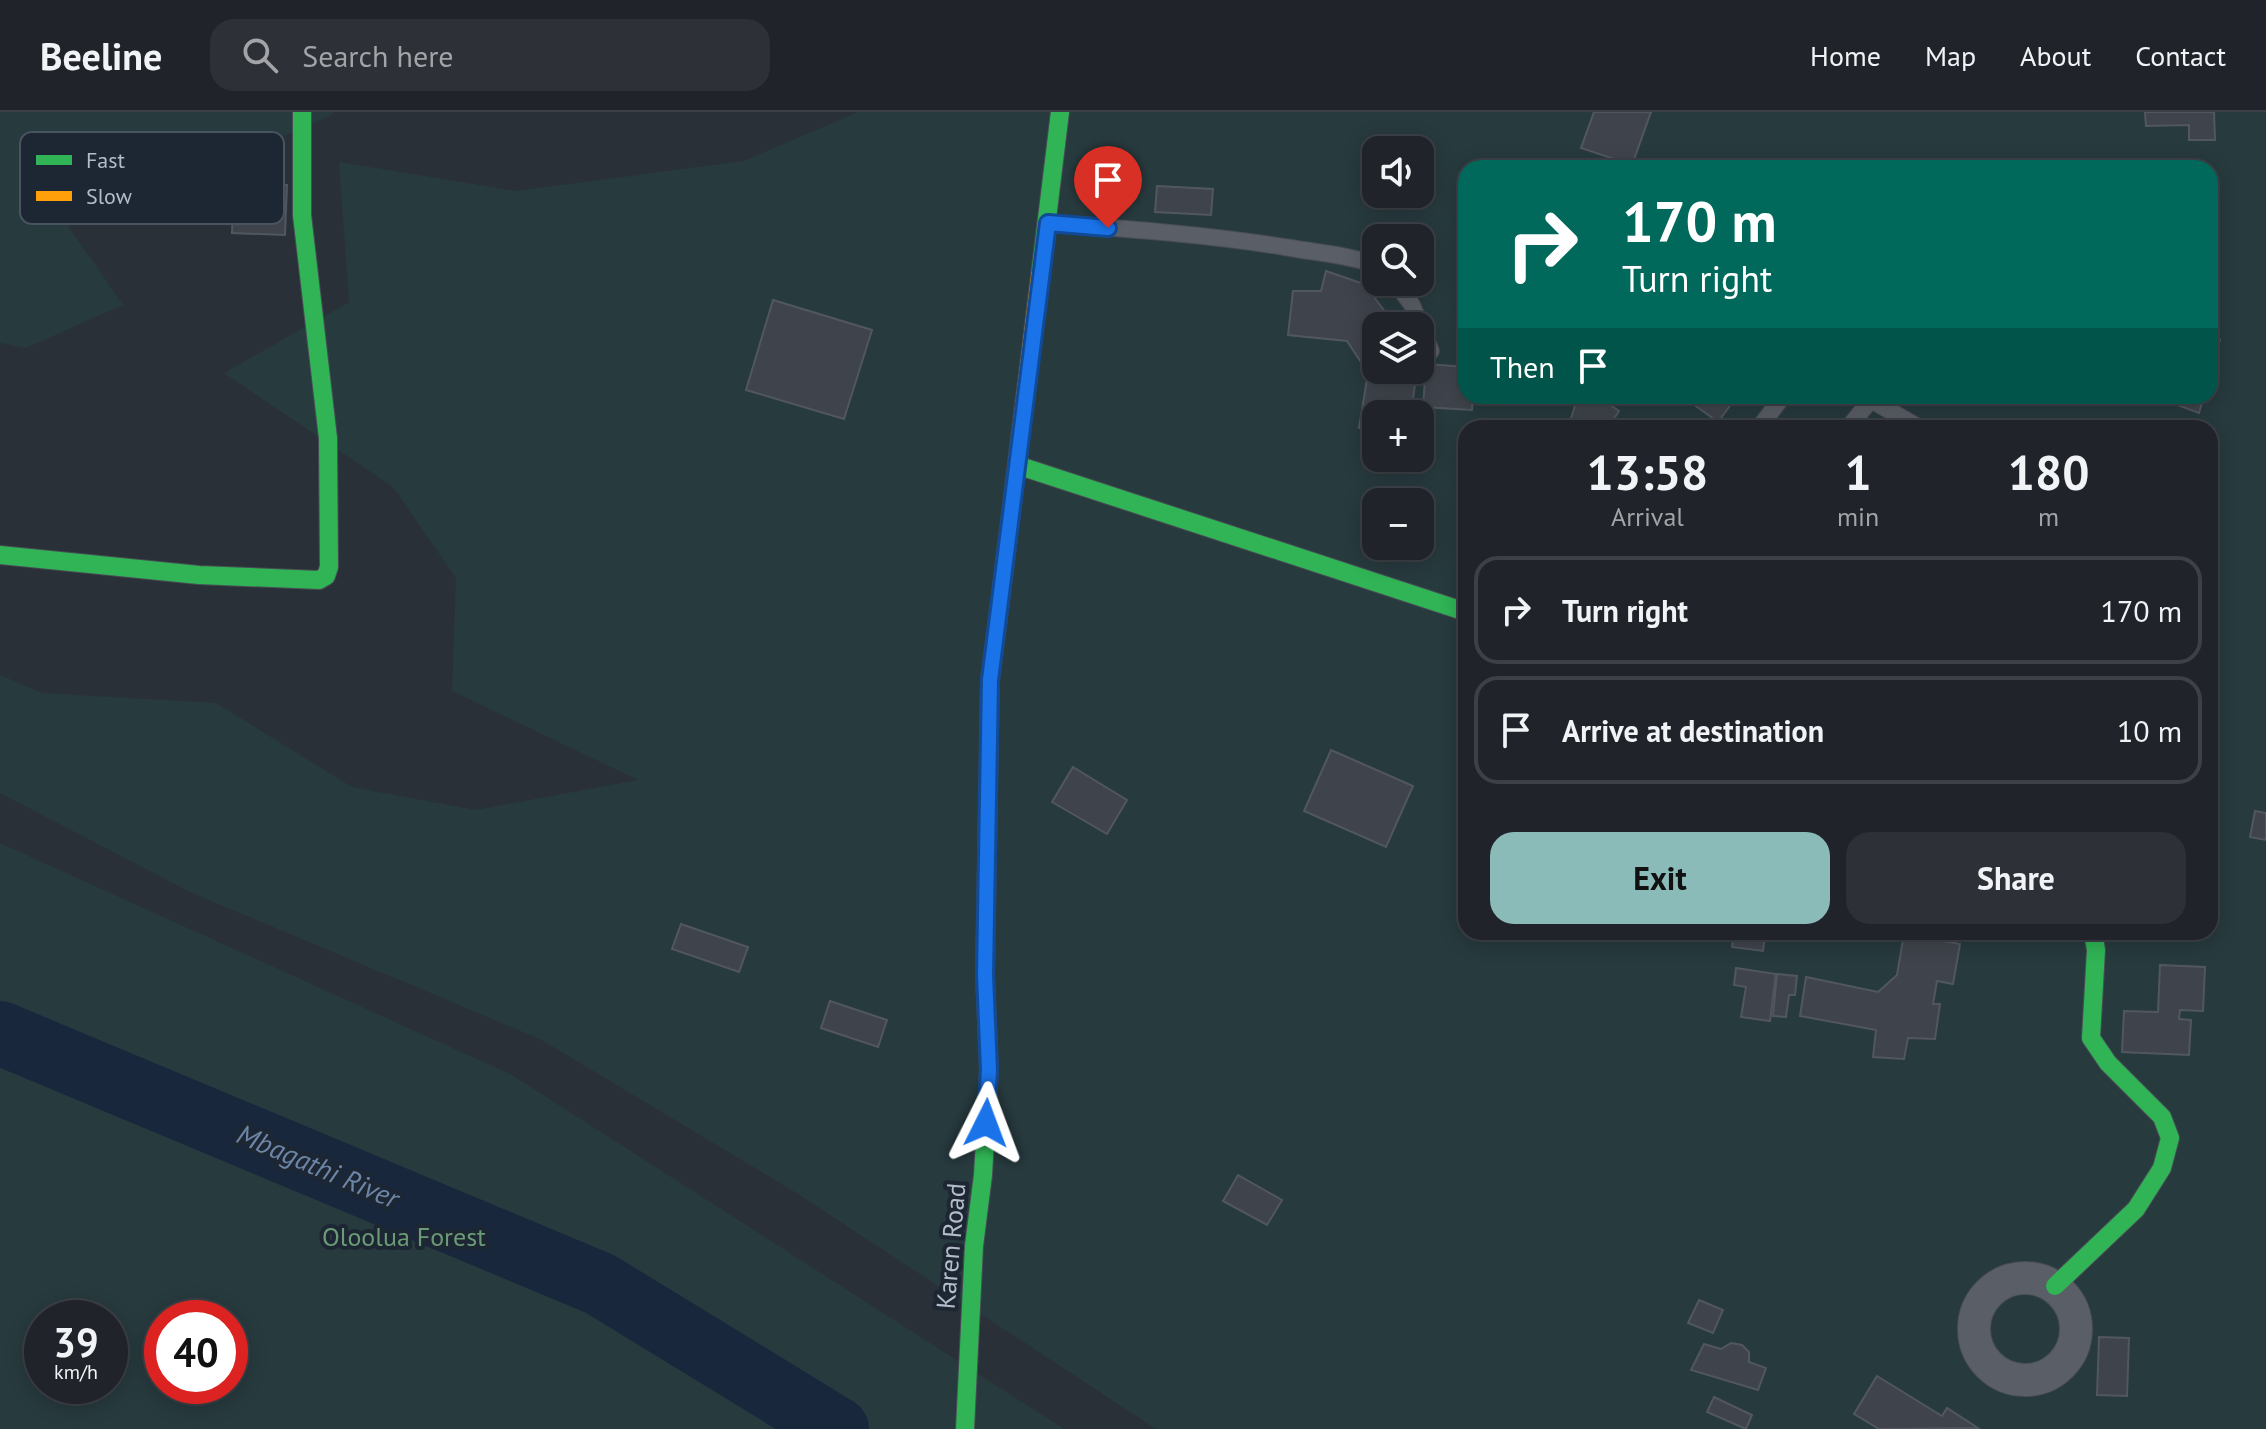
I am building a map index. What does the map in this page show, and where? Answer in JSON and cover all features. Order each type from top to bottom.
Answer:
[{"type":"street","points":[[0,555],[142,571],[251,579],[319,580],[326,576],[329,567],[328,438],[302,215],[302,112]]},
{"type":"street","name":"Karen Road","points":[[965,1429],[974,1246],[983,1175],[989,1070],[985,975],[990,680],[1060,112]]},
{"type":"street","points":[[1017,465],[1458,609]]},
{"type":"street","points":[[2055,1286],[2136,1209],[2162,1168],[2170,1138],[2162,1117],[2108,1063],[2091,1038],[2094,940]]},
{"type":"lane","points":[[1048,223],[1169,232],[1258,243],[1362,262]]},
{"type":"lane","points":[[1854,420],[1867,404]]},
{"type":"lane","points":[[1882,404],[1907,420]]},
{"type":"green space","points":[[0,112],[334,112],[284,136],[284,132],[20,132],[20,224],[67,224],[123,305],[26,348],[0,343]]},
{"type":"green space","points":[[858,112],[2266,112],[2266,1429],[1156,1429],[798,1194],[540,1039],[190,892],[0,793],[0,675],[43,693],[216,703],[352,787],[475,810],[638,780],[452,691],[456,578],[393,487],[224,373],[349,302],[339,162],[516,191],[743,161]]},
{"type":"green space","name":"Oloolua Forest","points":[[0,843],[512,1075],[1064,1429],[0,1429]]},
{"type":"building","points":[[1594,112],[1651,112],[1634,160],[1617,160],[1581,148]]},
{"type":"building","points":[[2145,112],[2214,112],[2215,140],[2189,140],[2189,125],[2146,126]]},
{"type":"building","points":[[284,185],[287,185],[285,235],[232,233],[232,224],[284,224]]},
{"type":"building","points":[[1157,186],[1213,189],[1211,215],[1155,212]]},
{"type":"building","points":[[1326,271],[1362,283],[1362,296],[1373,296],[1385,312],[1362,312],[1362,364],[1347,341],[1288,335],[1293,291],[1321,291]]},
{"type":"building","points":[[773,300],[872,330],[844,419],[746,390]]},
{"type":"building","points":[[1434,365],[1458,366],[1458,404],[1472,404],[1472,410],[1434,408],[1434,400],[1423,400],[1425,384],[1434,384]]},
{"type":"building","points":[[1366,384],[1415,384],[1413,400],[1364,400]]},
{"type":"building","points":[[1576,404],[1609,404],[1619,411],[1613,420],[1570,420]]},
{"type":"building","points":[[1693,404],[1731,404],[1719,420]]},
{"type":"building","points":[[2175,404],[2202,404],[2199,413]]},
{"type":"building","points":[[1331,750],[1413,786],[1386,847],[1304,811]]},
{"type":"building","points":[[1073,767],[1127,800],[1107,834],[1052,802]]},
{"type":"building","points":[[2255,811],[2266,813],[2266,840],[2250,837]]},
{"type":"building","points":[[681,924],[748,947],[739,972],[672,949]]},
{"type":"building","points":[[1733,940],[1764,940],[1763,951],[1732,947]]},
{"type":"building","points":[[1903,940],[1938,940],[1960,944],[1953,984],[1937,981],[1933,1004],[1940,1004],[1935,1039],[1908,1038],[1904,1059],[1873,1057],[1876,1030],[1800,1016],[1806,977],[1878,992],[1897,975]]},
{"type":"building","points":[[2160,965],[2205,967],[2203,1011],[2180,1010],[2179,1019],[2191,1020],[2189,1055],[2122,1052],[2124,1011],[2158,1012]]},
{"type":"building","points":[[1736,968],[1776,974],[1770,1021],[1741,1017],[1746,987],[1734,985]]},
{"type":"building","points":[[1777,974],[1797,976],[1795,995],[1789,995],[1786,1017],[1773,1016]]},
{"type":"building","points":[[830,1001],[887,1020],[878,1047],[821,1028]]},
{"type":"building","points":[[1238,1175],[1282,1200],[1267,1225],[1223,1201]]},
{"type":"building","points":[[1699,1300],[1723,1310],[1713,1333],[1688,1323]]},
{"type":"building","points":[[2099,1337],[2129,1338],[2127,1396],[2097,1395]]},
{"type":"building","points":[[1731,1343],[1742,1345],[1749,1352],[1749,1362],[1766,1368],[1758,1390],[1691,1370],[1704,1344],[1721,1349]]},
{"type":"building","points":[[1877,1376],[1942,1416],[1947,1408],[1978,1428],[1879,1429],[1854,1414]]},
{"type":"building","points":[[1714,1397],[1752,1415],[1746,1429],[1707,1412]]},
{"type":"waterway","name":"Mbagathi River","points":[[0,1033],[600,1284],[837,1429]]},
{"type":"traffic: fast","points":[[0,555],[199,575],[319,580],[326,576],[329,567],[328,438],[302,215],[302,112]]},
{"type":"traffic: fast","points":[[1040,276],[1060,112]]},
{"type":"traffic: fast","points":[[1017,465],[1458,609]]},
{"type":"traffic: fast","points":[[965,1429],[974,1246],[983,1175],[989,1070],[985,975],[990,680],[1003,578]]},
{"type":"traffic: fast","points":[[2055,1286],[2136,1209],[2162,1168],[2170,1138],[2162,1117],[2108,1063],[2091,1038],[2094,940]]},
{"type":"traffic: slow","points":[[1003,578],[1040,276]]},
{"type":"route","points":[[986,1123],[989,1070],[985,975],[990,680],[1048,223],[1108,228]]}]
